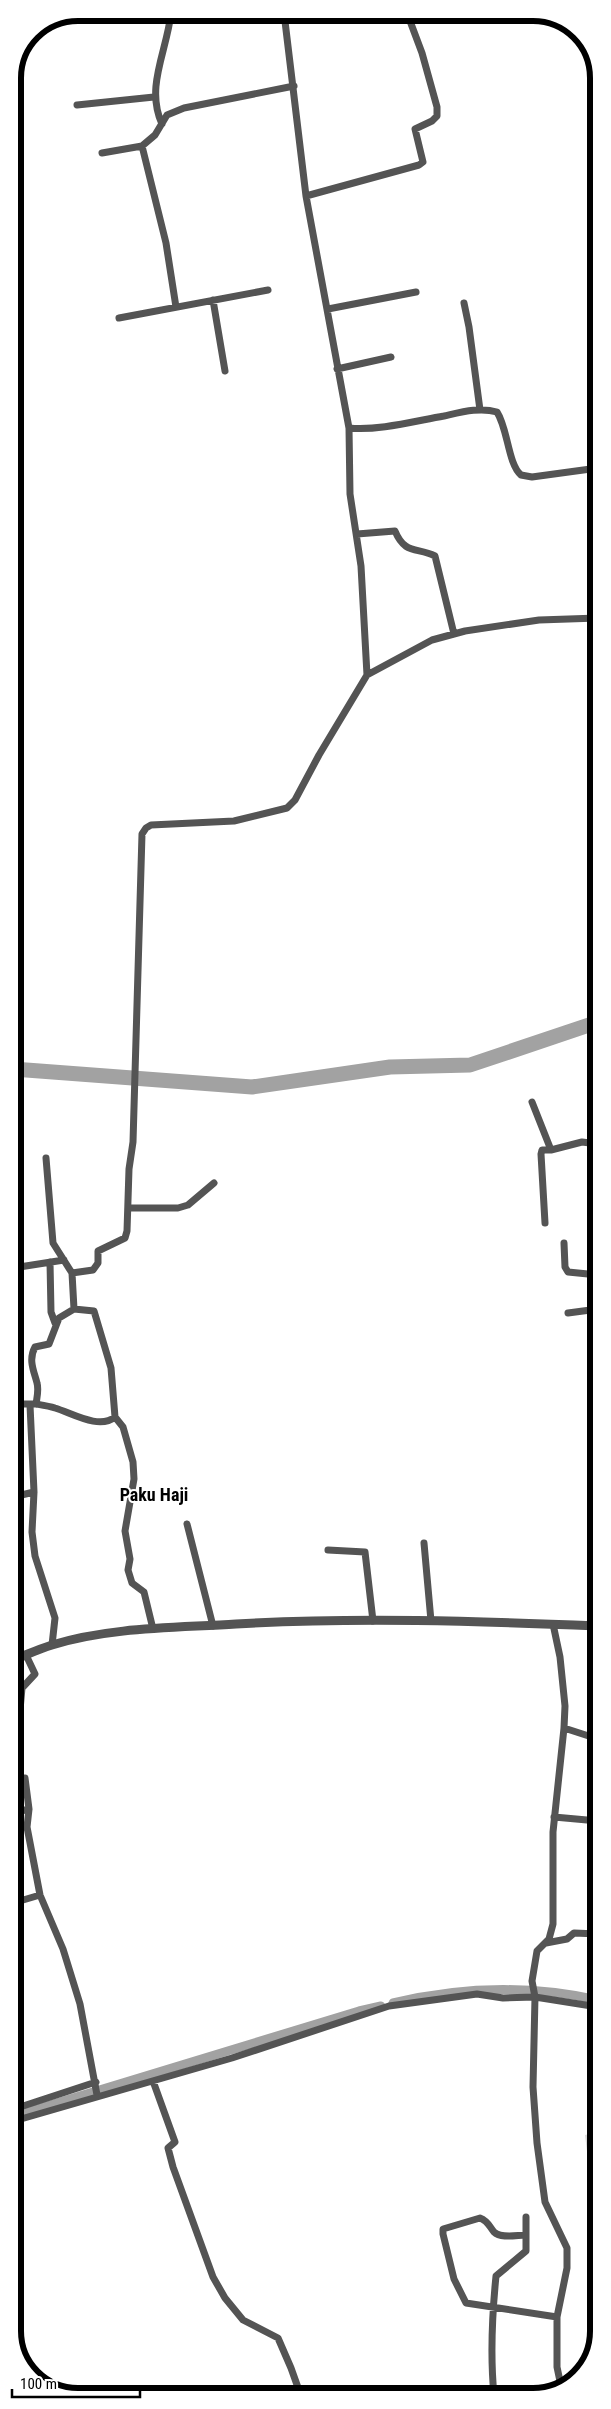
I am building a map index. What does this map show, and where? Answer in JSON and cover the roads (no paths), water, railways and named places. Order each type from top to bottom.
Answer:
[{"type":"street","points":[[162,124],[156,112],[154,84],[160,69],[169,21]]},
{"type":"street","points":[[285,21],[306,196],[349,428],[350,494],[363,584],[368,675]]},
{"type":"street","points":[[306,196],[419,165],[423,162],[415,129],[432,121],[437,116],[437,107],[422,53],[410,21]]},
{"type":"street","points":[[102,153],[142,146],[155,134],[167,116],[184,108],[294,86]]},
{"type":"street","points":[[77,106],[154,97]]},
{"type":"street","points":[[142,146],[166,243],[176,307]]},
{"type":"street","points":[[119,318],[268,290]]},
{"type":"street","points":[[328,309],[416,292]]},
{"type":"street","points":[[214,300],[225,371]]},
{"type":"street","points":[[464,303],[480,410]]},
{"type":"street","points":[[337,369],[391,357]]},
{"type":"street","points":[[349,428],[410,422],[480,410],[497,412],[503,421],[515,468],[521,475],[532,477],[590,469]]},
{"type":"street","points":[[357,534],[395,531],[399,540],[409,548],[434,556],[454,634]]},
{"type":"street","points":[[72,1274],[93,1270],[98,1263],[98,1251],[125,1238],[134,1081],[142,834],[146,828],[151,825],[234,821],[287,808],[295,800],[319,755],[368,675],[432,640],[454,634],[539,620],[590,618]]},
{"type":"street","points":[[532,1102],[551,1150]]},
{"type":"street","points":[[545,1223],[542,1150],[590,1142]]},
{"type":"street","points":[[46,1158],[53,1243],[72,1274],[74,1309]]},
{"type":"street","points":[[128,1208],[178,1208],[188,1205],[214,1183]]},
{"type":"street","points":[[564,1243],[565,1268],[568,1272],[590,1274]]},
{"type":"street","points":[[21,1267],[64,1260]]},
{"type":"street","points":[[50,1262],[51,1312],[55,1324]]},
{"type":"street","points":[[52,1645],[55,1618],[35,1556],[32,1532],[34,1492],[33,1404],[38,1392],[32,1369],[32,1353],[35,1347],[49,1344],[55,1324],[59,1318],[74,1309],[90,1309],[96,1314],[111,1368],[115,1417],[124,1427],[133,1462],[132,1497],[125,1531],[130,1559],[128,1568],[132,1583],[144,1592],[153,1629]]},
{"type":"street","points":[[568,1313],[590,1310]]},
{"type":"street","points":[[21,1404],[56,1408],[80,1418],[106,1422],[115,1417]]},
{"type":"street","points":[[21,1495],[34,1492]]},
{"type":"street","points":[[187,1524],[213,1626]]},
{"type":"street","points":[[424,1543],[431,1621]]},
{"type":"street","points":[[328,1550],[364,1552],[373,1621]]},
{"type":"street","points":[[21,1657],[52,1645],[102,1634],[304,1620],[431,1621],[590,1626]]},
{"type":"street","points":[[553,1624],[560,1657],[565,1706],[554,1817],[552,1856],[553,1924],[551,1934],[537,1951],[532,1981],[534,1995],[533,2087],[542,2188],[545,2202],[568,2248],[567,2268],[557,2317],[557,2367],[560,2380]]},
{"type":"street","points":[[21,1699],[22,1688],[35,1674],[26,1655]]},
{"type":"street","points":[[564,1728],[590,1736]]},
{"type":"street","points":[[26,1778],[29,1809],[28,1828],[40,1895],[63,1949],[80,2004],[97,2088]]},
{"type":"street","points":[[21,1811],[29,1809]]},
{"type":"street","points":[[554,1817],[590,1820]]},
{"type":"street","points":[[21,1901],[40,1895]]},
{"type":"street","points":[[545,1943],[567,1939],[574,1933],[590,1934]]},
{"type":"street","points":[[21,2107],[97,2088],[152,2082],[389,2006],[477,1994],[503,1998],[534,1995],[590,2006]]},
{"type":"street","points":[[152,2082],[175,2142],[168,2148],[173,2166],[213,2277],[225,2298],[242,2320],[278,2338],[298,2388]]},
{"type":"street","points":[[21,2118],[97,2088]]},
{"type":"street","points":[[493,2388],[491,2367],[496,2276],[526,2250],[526,2216]]},
{"type":"street","points":[[526,2235],[503,2236],[495,2233],[488,2223],[480,2218],[444,2229],[443,2242],[454,2279],[464,2301],[469,2305],[557,2317]]},
{"type":"waterway","points":[[21,1070],[252,1087],[390,1067],[470,1065],[590,1025]]},
{"type":"waterway","points":[[393,2003],[444,1994],[496,1990],[547,1992],[590,1998]]},
{"type":"waterway","points":[[21,2114],[359,2011],[381,2006]]},
{"type":"district","name":"Paku Haji","points":[[154,1495]]}]
